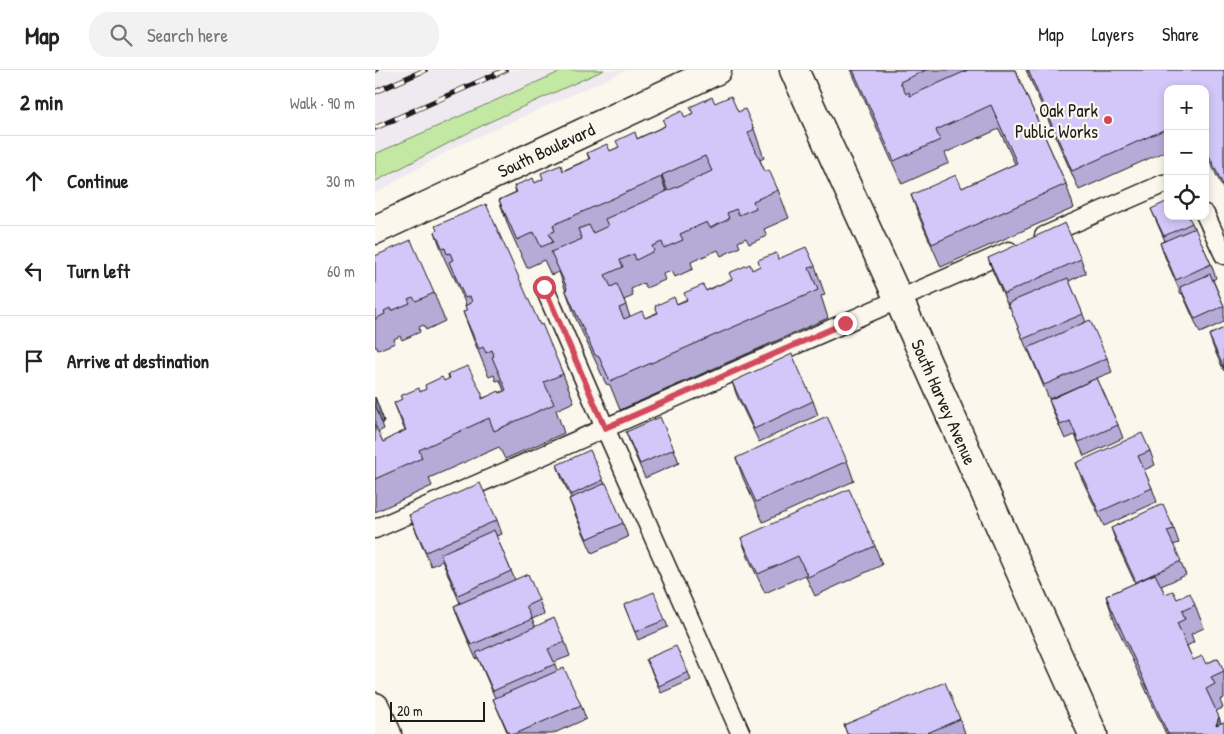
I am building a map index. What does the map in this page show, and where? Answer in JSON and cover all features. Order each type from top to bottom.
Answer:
[{"type":"street","name":"South Boulevard","points":[[375,230],[717,70]]},
{"type":"street","name":"South Harvey Avenue","points":[[794,70],[1093,734]]},
{"type":"street","points":[[375,707],[387,734]]},
{"type":"lane","points":[[375,529],[1164,184]]},
{"type":"lane","points":[[1208,220],[1224,255]]},
{"type":"lane","points":[[544,287],[741,734]]},
{"type":"shaded area","points":[[375,70],[627,70],[457,146],[375,194]]},
{"type":"green space","points":[[564,70],[604,70],[487,123],[375,181],[375,154]]},
{"type":"building","points":[[853,70],[926,70],[900,82],[906,94],[909,92],[910,96],[968,70],[1015,70],[1066,184],[932,244],[911,195],[956,175],[962,188],[1017,163],[991,105],[936,130],[940,140],[894,161]]},
{"type":"building","name":"Oak Park Public Works","points":[[1028,70],[1224,70],[1224,187],[1209,155],[1209,85],[1164,85],[1164,130],[1072,171]]},
{"type":"building","points":[[731,96],[738,112],[745,109],[754,129],[748,133],[765,172],[769,170],[778,190],[753,201],[756,208],[739,215],[736,209],[727,213],[729,219],[710,228],[707,222],[680,234],[683,240],[664,248],[662,242],[652,246],[654,251],[636,260],[634,254],[620,260],[623,267],[605,275],[611,287],[617,284],[626,305],[619,308],[624,319],[642,311],[645,318],[658,313],[655,306],[674,297],[677,304],[687,300],[684,293],[703,285],[706,291],[732,279],[729,273],[750,264],[752,270],[760,266],[758,260],[776,253],[778,259],[806,247],[815,266],[809,268],[818,290],[610,381],[599,357],[595,355],[566,291],[567,288],[551,252],[582,239],[578,229],[589,225],[593,233],[608,226],[605,219],[712,171],[705,156],[553,225],[555,231],[549,233],[553,242],[541,247],[534,232],[517,240],[499,200],[517,192],[514,186],[533,178],[535,183],[543,179],[541,173],[561,165],[563,171],[590,159],[587,153],[607,144],[610,151],[619,147],[616,141],[635,132],[637,139],[665,126],[663,120],[682,111],[685,118],[693,113],[690,107],[712,97],[715,103]]},
{"type":"building","points":[[1164,203],[1164,220],[1190,220],[1192,223],[1164,236],[1151,209]]},
{"type":"building","points":[[486,204],[540,325],[542,324],[563,374],[544,382],[554,404],[494,431],[489,418],[419,450],[422,458],[375,479],[375,425],[383,442],[406,430],[394,403],[402,399],[400,396],[419,388],[420,392],[426,389],[425,385],[442,377],[444,381],[450,378],[448,374],[468,366],[482,394],[482,399],[499,391],[500,393],[506,390],[492,357],[494,356],[492,350],[486,353],[483,347],[479,349],[463,312],[467,311],[465,306],[472,302],[470,296],[465,298],[449,262],[453,260],[450,253],[447,254],[445,248],[443,249],[435,232],[437,230],[435,226]]},
{"type":"building","points":[[1065,223],[1081,259],[1004,294],[988,258]]},
{"type":"building","points":[[1195,228],[1211,264],[1176,280],[1160,243]]},
{"type":"building","points":[[411,240],[434,293],[416,301],[413,297],[408,299],[410,303],[391,311],[390,308],[384,311],[385,314],[375,319],[375,256]]},
{"type":"building","points":[[1210,274],[1224,306],[1195,319],[1180,287]]},
{"type":"building","points":[[1068,278],[1083,314],[1023,339],[1008,303]]},
{"type":"building","points":[[1090,320],[1107,358],[1044,385],[1028,348]]},
{"type":"building","points":[[1224,328],[1224,368],[1209,335]]},
{"type":"building","points":[[792,354],[813,401],[754,429],[732,382]]},
{"type":"building","points":[[1097,378],[1118,425],[1079,442],[1070,421],[1060,425],[1049,400]]},
{"type":"building","points":[[827,416],[847,461],[756,502],[736,458]]},
{"type":"building","points":[[660,417],[674,449],[640,464],[626,432]]},
{"type":"building","points":[[1142,433],[1150,451],[1138,456],[1152,488],[1099,512],[1076,463]]},
{"type":"building","points":[[590,450],[603,480],[571,495],[557,465]]},
{"type":"building","points":[[480,483],[497,520],[426,552],[409,515]]},
{"type":"building","points":[[606,483],[623,523],[587,539],[569,499]]},
{"type":"building","points":[[849,489],[875,546],[808,577],[798,556],[758,574],[741,538]]},
{"type":"building","points":[[1163,504],[1174,529],[1167,531],[1181,561],[1136,582],[1111,528]]},
{"type":"building","points":[[494,530],[511,571],[458,595],[440,554]]},
{"type":"building","points":[[528,574],[539,600],[526,606],[532,619],[471,645],[454,606]]},
{"type":"building","points":[[1155,574],[1165,594],[1173,591],[1177,599],[1190,593],[1195,605],[1182,611],[1185,619],[1177,623],[1193,660],[1202,656],[1206,664],[1218,658],[1224,671],[1211,677],[1215,684],[1206,689],[1219,717],[1216,725],[1224,722],[1224,734],[1168,734],[1106,596]]},
{"type":"building","points":[[654,592],[665,620],[635,632],[624,605]]},
{"type":"building","points":[[554,618],[565,642],[548,649],[555,664],[493,691],[476,653]]},
{"type":"building","points":[[676,646],[688,672],[659,686],[646,659]]},
{"type":"building","points":[[564,668],[581,705],[515,734],[509,734],[493,699]]},
{"type":"building","points":[[945,682],[960,719],[925,734],[847,734],[844,725]]},
{"type":"railway","points":[[375,92],[425,70]]},
{"type":"railway","points":[[375,128],[505,70]]},
{"type":"place","name":"Oak Park Public Works","points":[[1108,120]]},
{"type":"route","points":[[544,287],[605,428],[845,323]]}]
